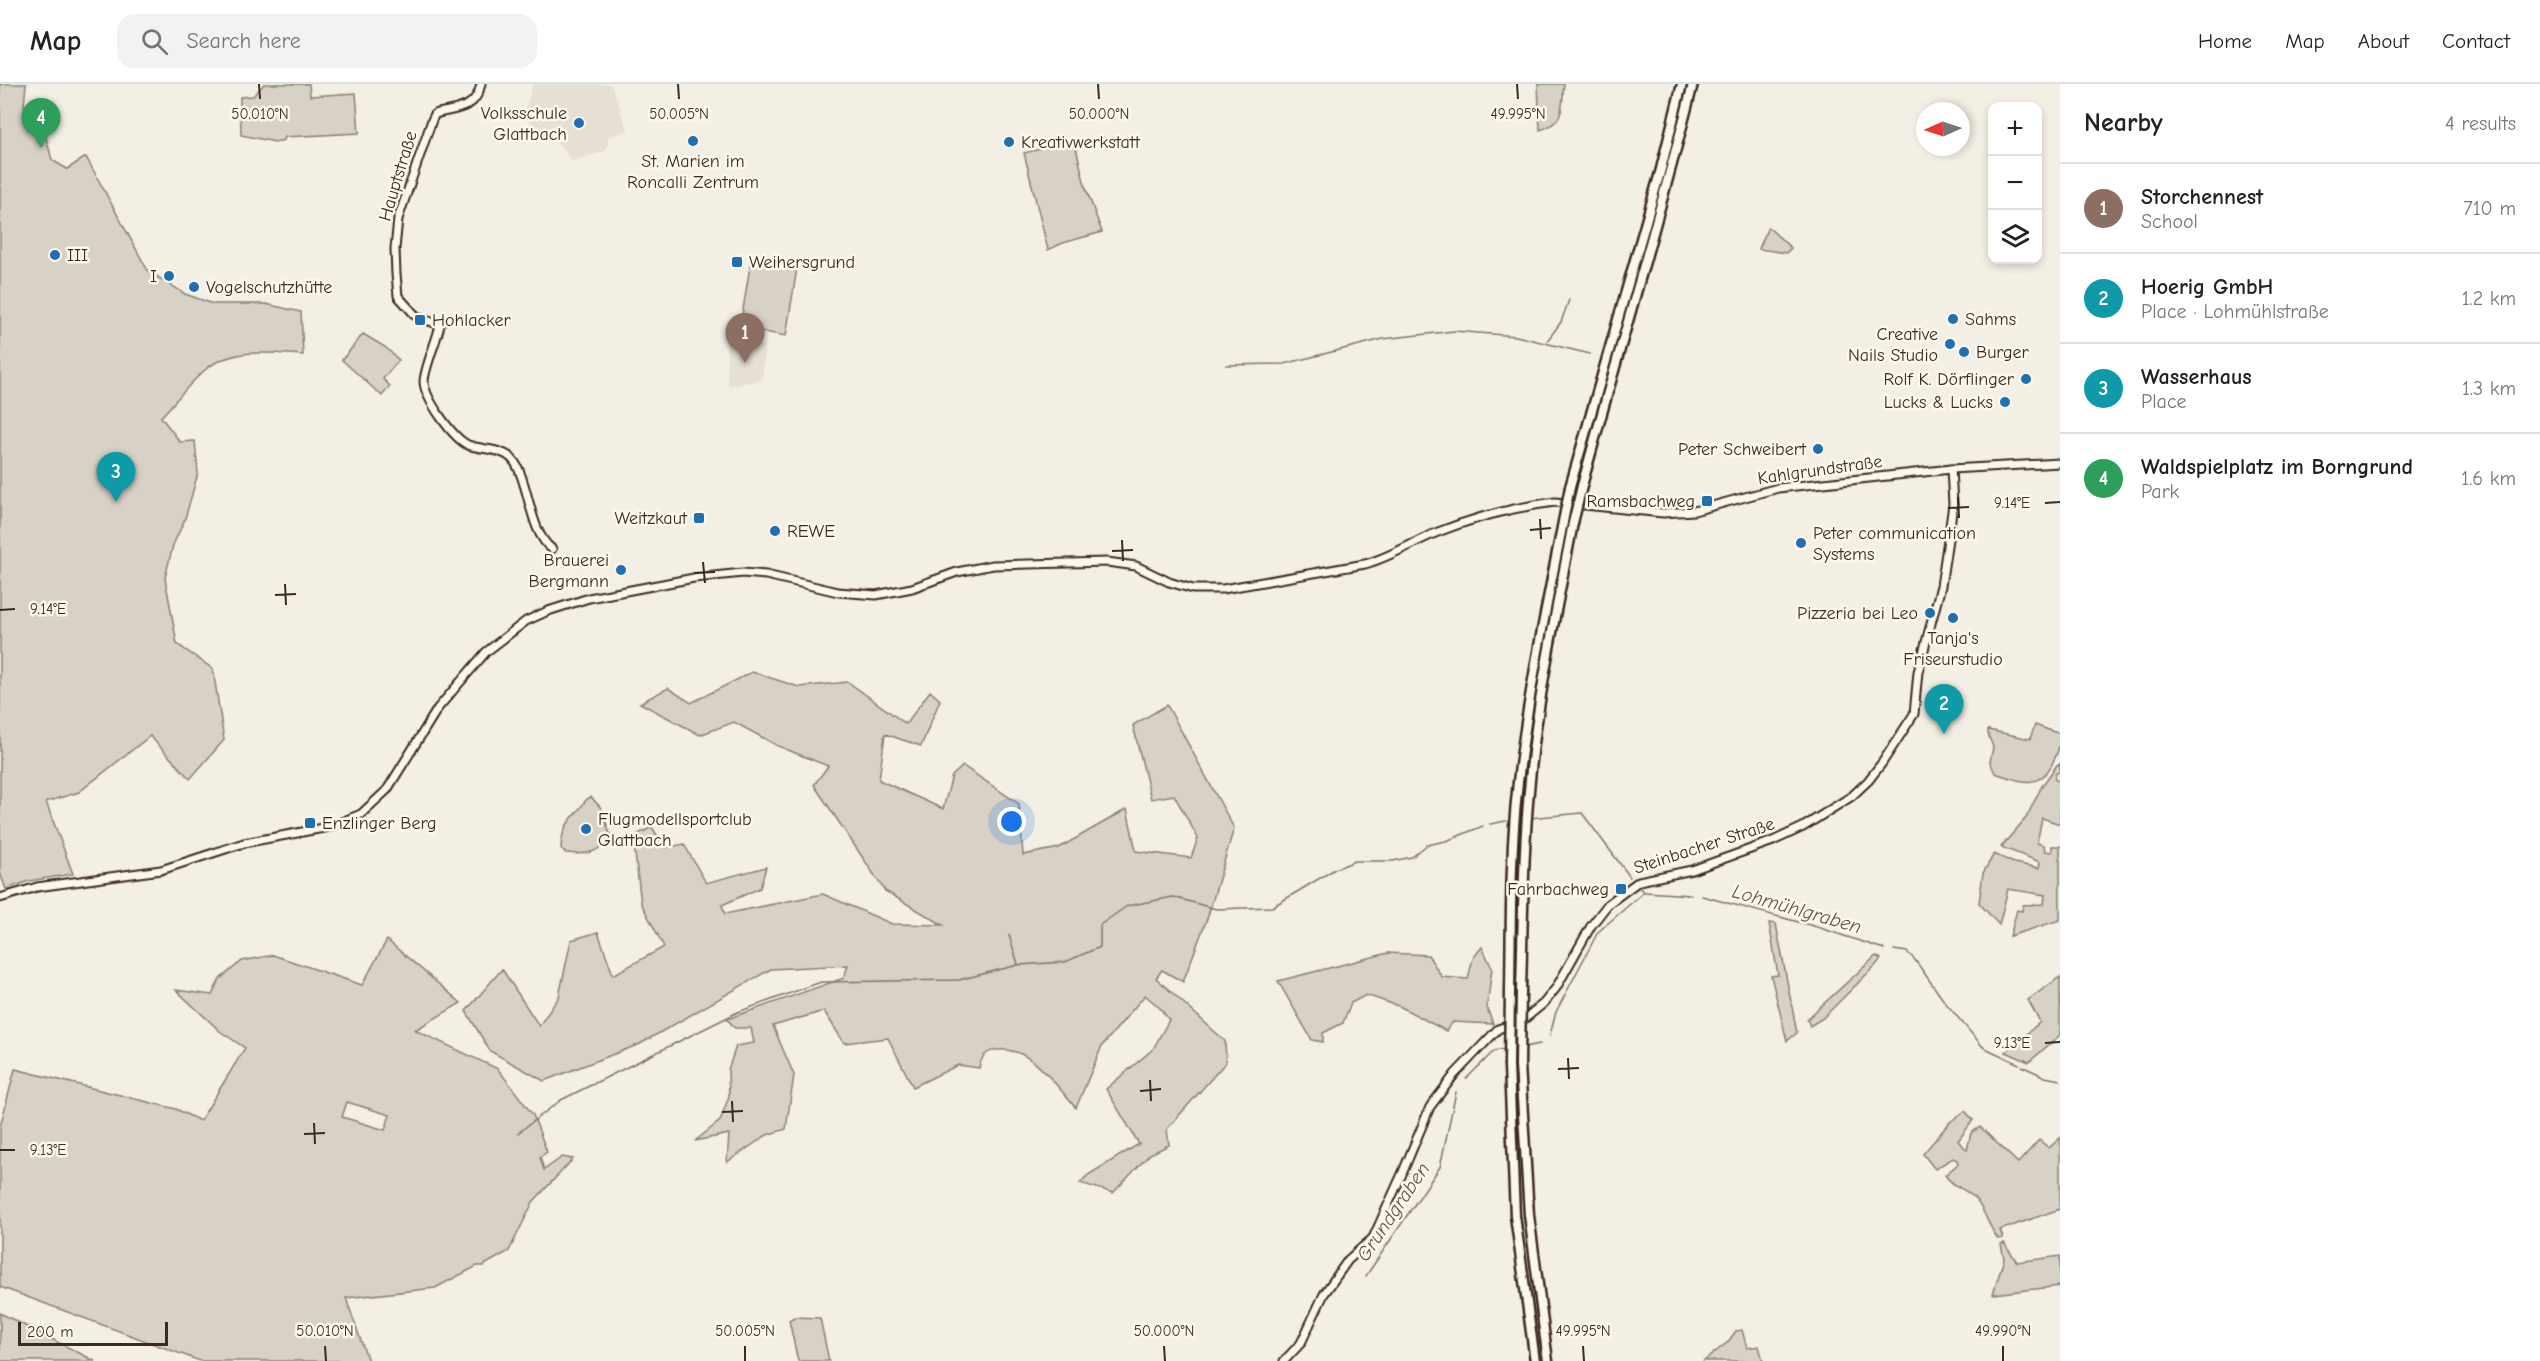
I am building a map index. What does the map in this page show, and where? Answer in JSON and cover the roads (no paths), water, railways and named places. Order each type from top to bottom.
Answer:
[{"type":"highway","points":[[1535,1361],[1515,1216],[1509,1065],[1512,860],[1518,785],[1529,695],[1570,487],[1661,169],[1682,84]]},
{"type":"highway","points":[[1548,1361],[1529,1215],[1520,1065],[1524,857],[1530,780],[1540,697],[1573,523],[1626,325],[1671,172],[1693,84]]},
{"type":"main road","name":"Hauptstraße","points":[[481,84],[478,97],[468,106],[435,114],[432,120],[398,219],[395,249],[398,296],[416,316],[440,325],[424,381],[435,407],[452,434],[467,444],[506,454],[517,464],[536,523],[545,544],[552,549]]},
{"type":"main road","name":"Kahlgrundstraße","points":[[0,898],[37,887],[161,870],[244,843],[285,837],[346,822],[361,814],[387,790],[438,708],[486,652],[526,621],[548,611],[589,598],[694,578],[743,573],[766,575],[838,592],[876,595],[902,591],[957,572],[993,565],[1107,562],[1136,566],[1169,582],[1193,589],[1222,589],[1386,559],[1436,533],[1513,508],[1555,502],[1663,513],[1694,511],[1778,488],[1951,469],[2060,463]]},
{"type":"main road","name":"Steinbacher Straße","points":[[1284,1361],[1301,1342],[1324,1294],[1348,1260],[1373,1238],[1430,1107],[1455,1074],[1498,1029],[1522,1021],[1545,1003],[1587,933],[1608,904],[1639,881],[1692,870],[1773,841],[1803,827],[1852,796],[1868,781],[1914,714],[1918,672],[1936,608],[1953,504],[1951,469]]},
{"type":"waterway","points":[[1547,341],[1561,322],[1569,300]]},
{"type":"waterway","points":[[1226,365],[1284,364],[1383,339],[1454,331],[1516,336],[1590,354]]},
{"type":"waterway","points":[[1529,818],[1582,813],[1630,877]]},
{"type":"waterway","points":[[1490,824],[1506,821]]},
{"type":"waterway","points":[[518,1133],[561,1100],[738,1012],[821,982],[959,980],[1018,965],[1065,962],[1100,947],[1100,925],[1127,906],[1173,897],[1216,909],[1272,907],[1335,869],[1355,861],[1393,861],[1412,857],[1427,845],[1446,841],[1483,826]]},
{"type":"waterway","name":"Lohmühlgraben","points":[[1640,888],[1643,892]]},
{"type":"waterway","name":"Grundgraben","points":[[1550,1035],[1556,1012],[1598,932],[1644,892]]},
{"type":"waterway","name":"Lohmühlgraben","points":[[1645,892],[1691,895]]},
{"type":"waterway","name":"Lohmühlgraben","points":[[1702,896],[1817,927],[1884,949]]},
{"type":"waterway","points":[[1009,935],[1018,964]]},
{"type":"waterway","name":"Lohmühlgraben","points":[[1894,950],[1907,952],[1915,960],[1944,1001],[1983,1047],[2019,1064]]},
{"type":"waterway","name":"Grundgraben","points":[[1524,1047],[1540,1044]]},
{"type":"waterway","name":"Grundgraben","points":[[1466,1079],[1494,1051],[1504,1049]]},
{"type":"waterway","name":"Lohmühlgraben","points":[[2022,1066],[2045,1077],[2060,1080]]},
{"type":"waterway","name":"Grundgraben","points":[[1366,1276],[1440,1167],[1456,1092]]},
{"type":"place","name":"Volksschule Glattbach","points":[[579,123]]},
{"type":"place","name":"St. Marien im Roncalli Zentrum","points":[[693,141]]},
{"type":"place","name":"Kreativwerkstatt","points":[[1009,142]]},
{"type":"place","name":"Waldspielplatz im Borngrund","points":[[41,148]]},
{"type":"place","name":"III","points":[[55,255]]},
{"type":"place","name":"Weihersgrund","points":[[737,262]]},
{"type":"place","name":"I","points":[[169,276]]},
{"type":"place","name":"Vogelschutzhütte","points":[[194,287]]},
{"type":"place","name":"Sahms","points":[[1953,319]]},
{"type":"place","name":"Hohlacker","points":[[420,320]]},
{"type":"place","name":"Creative Nails Studio","points":[[1950,344]]},
{"type":"place","name":"Burger","points":[[1964,352]]},
{"type":"place","name":"Storchennest","points":[[745,363]]},
{"type":"place","name":"Rolf K. Dörflinger","points":[[2026,379]]},
{"type":"place","name":"Lucks & Lucks","points":[[2005,402]]},
{"type":"place","name":"Peter Schweibert","points":[[1818,449]]},
{"type":"place","name":"Ramsbachweg","points":[[1707,501]]},
{"type":"place","name":"Wasserhaus","points":[[116,502]]},
{"type":"place","name":"Weitzkaut","points":[[699,518]]},
{"type":"place","name":"REWE","points":[[775,531]]},
{"type":"place","name":"Peter communication Systems","points":[[1801,543]]},
{"type":"place","name":"Brauerei Bergmann","points":[[621,570]]},
{"type":"place","name":"Pizzeria bei Leo","points":[[1930,613]]},
{"type":"place","name":"Tanja's Friseurstudio","points":[[1953,618]]},
{"type":"place","name":"Hoerig GmbH","points":[[1944,734]]},
{"type":"place","name":"Enzlinger Berg","points":[[310,823]]},
{"type":"place","name":"Flugmodellsportclub Glattbach","points":[[586,829]]},
{"type":"place","name":"Fahrbachweg","points":[[1621,889]]}]
